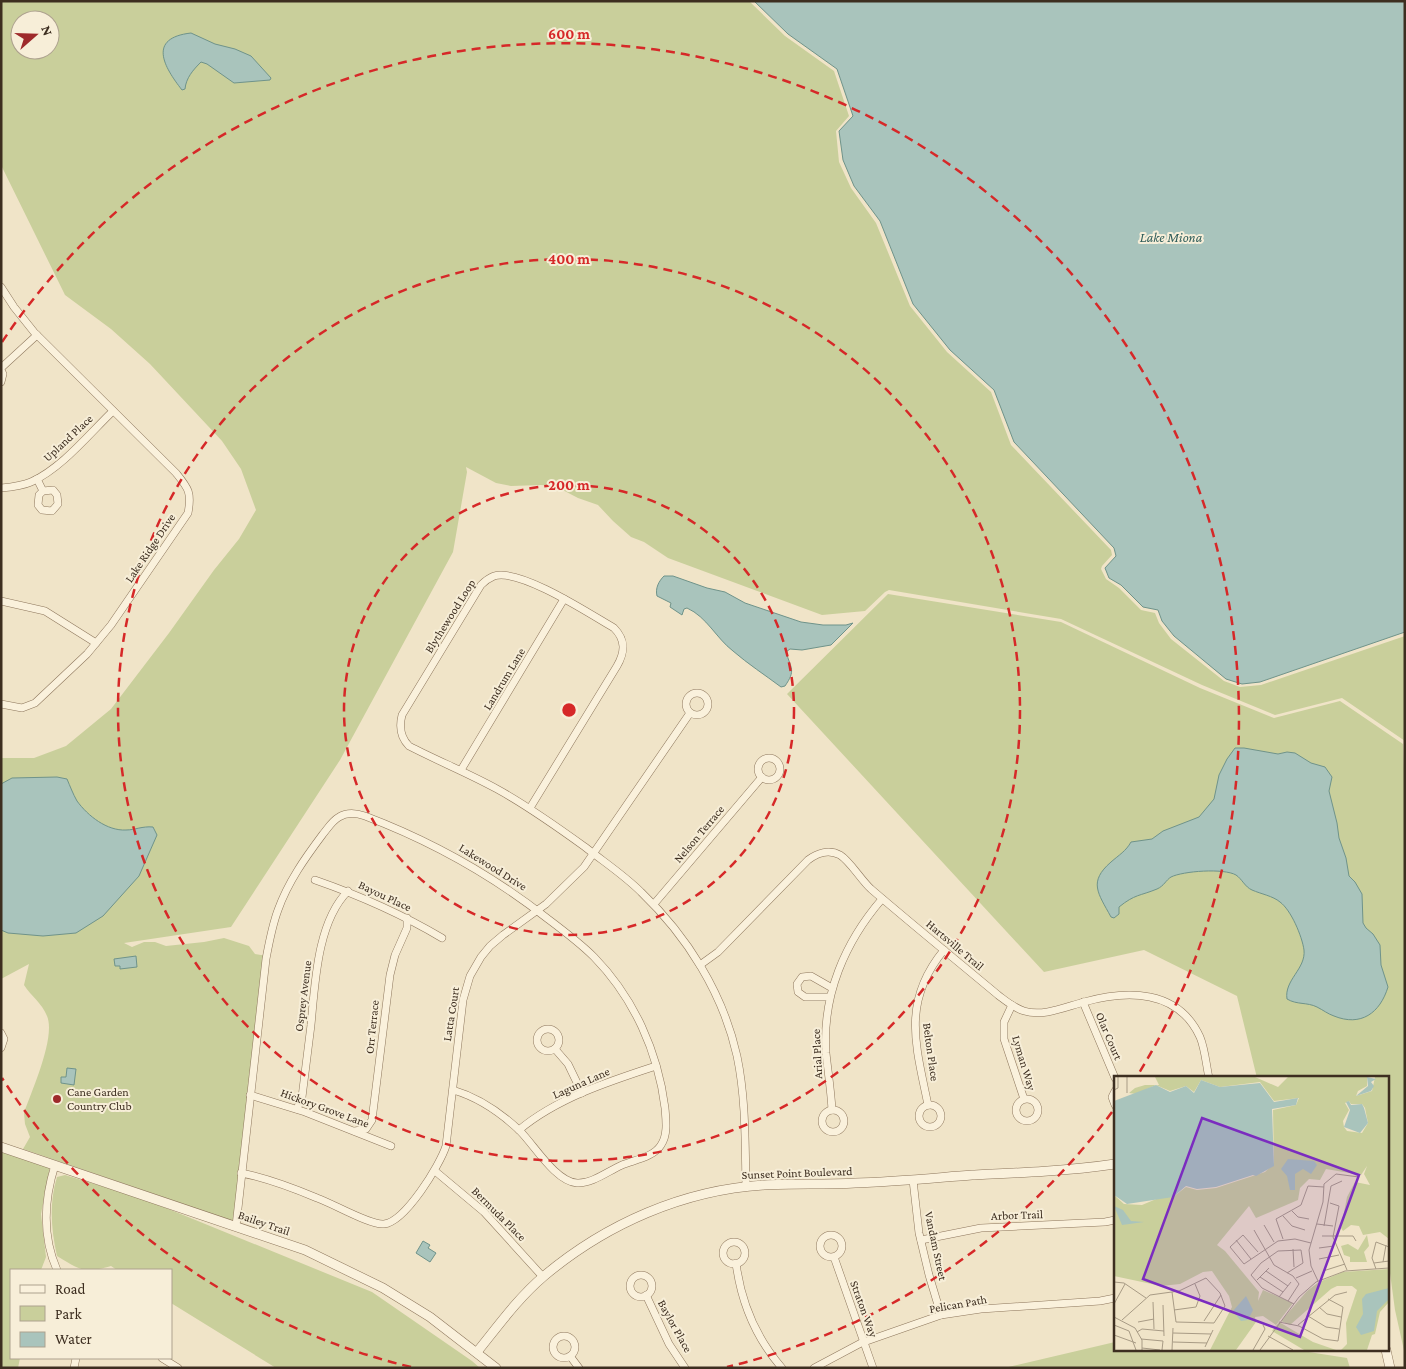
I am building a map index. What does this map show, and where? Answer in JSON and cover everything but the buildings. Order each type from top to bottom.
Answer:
[{"type":"street","name":"Lake Ridge Drive","points":[[1,287],[14,307],[37,335],[176,473],[184,483],[190,498],[188,512],[111,625],[87,654],[35,703],[22,708],[1,704]]},
{"type":"street","points":[[1,382],[3,374],[1,369],[37,335]]},
{"type":"street","name":"Upland Place","points":[[1,488],[20,486],[37,479],[52,469],[113,411]]},
{"type":"street","points":[[37,479],[43,491]]},
{"type":"street","name":"Blythewood Loop","points":[[530,808],[612,674],[623,652],[622,639],[614,628],[542,588],[510,577],[494,576],[486,580],[477,592],[409,702],[402,715],[400,733],[409,746],[461,770],[530,808],[628,880],[654,904],[674,927],[700,965],[721,1008],[736,1054],[744,1102],[746,1187]]},
{"type":"street","name":"Landrum Lane","points":[[461,770],[564,599]]},
{"type":"street","points":[[1,601],[45,611],[96,643]]},
{"type":"street","name":"Latta Court","points":[[241,1173],[258,1176],[317,1197],[376,1224],[391,1223],[404,1213],[435,1171],[446,1146],[463,1000],[470,976],[490,946],[562,890],[594,854],[690,713]]},
{"type":"street","name":"Nelson Terrace","points":[[654,904],[762,777]]},
{"type":"street","name":"Lakewood Drive","points":[[236,1226],[266,959],[277,912],[298,870],[328,828],[340,816],[356,813],[427,842],[484,874],[537,910],[594,957],[620,988],[640,1021],[656,1066],[663,1093],[666,1132],[661,1146],[648,1156],[590,1181],[578,1184],[572,1183],[561,1178],[519,1130],[489,1107],[452,1090]]},
{"type":"street","name":"Hartsville Trail","points":[[700,965],[718,952],[814,855],[830,852],[838,854],[845,859],[858,877],[882,899],[1012,1005],[1024,1011],[1043,1013],[1112,995],[1147,996],[1168,1003],[1189,1019],[1196,1029],[1203,1049],[1209,1076]]},
{"type":"street","name":"Bayou Place","points":[[315,880],[363,897],[407,918],[442,938]]},
{"type":"street","name":"Osprey Avenue","points":[[297,1109],[302,1097],[320,950],[330,921],[342,897],[348,892]]},
{"type":"street","name":"Arial Place","points":[[832,1110],[826,1052],[829,997],[843,957],[856,932],[882,899]]},
{"type":"street","name":"Orr Terrace","points":[[355,1131],[366,1129],[372,1120],[390,975],[395,955],[407,928],[407,918]]},
{"type":"street","name":"Belton Place","points":[[928,1105],[918,1054],[915,1018],[922,986],[935,960],[944,950]]},
{"type":"street","points":[[829,997],[805,998],[798,992],[797,984],[802,977],[810,976],[832,988]]},
{"type":"street","name":"Olar Court","points":[[1083,1002],[1114,1076]]},
{"type":"street","name":"Lyman Way","points":[[1012,1005],[1004,1022],[1004,1039],[1024,1099]]},
{"type":"street","points":[[1,1033],[4,1039],[1,1048]]},
{"type":"street","points":[[555,1049],[568,1064],[582,1093]]},
{"type":"street","name":"Laguna Lane","points":[[519,1130],[538,1116],[582,1093],[656,1066]]},
{"type":"street","name":"Hickory Grove Lane","points":[[250,1095],[297,1109],[391,1146]]},
{"type":"street","name":"Bailey Trail","points":[[1,1147],[305,1250],[383,1288],[430,1317],[496,1368]]},
{"type":"street","name":"Sunset Point Boulevard","points":[[477,1352],[514,1307],[543,1277],[575,1252],[602,1235],[649,1212],[705,1194],[772,1185],[852,1184],[1114,1164]]},
{"type":"street","points":[[55,1165],[47,1197],[46,1224],[51,1254],[58,1269]]},
{"type":"street","name":"Bermuda Place","points":[[435,1171],[484,1212],[543,1277]]},
{"type":"street","name":"Vandam Street","points":[[913,1180],[921,1240],[941,1315]]},
{"type":"street","name":"Arbor Trail","points":[[921,1240],[981,1228],[1114,1220]]},
{"type":"street","name":"Straton Way","points":[[834,1257],[873,1368]]},
{"type":"street","points":[[736,1263],[745,1305],[759,1335],[782,1368]]},
{"type":"street","name":"Baylor Place","points":[[646,1296],[669,1344],[685,1368]]},
{"type":"street","name":"Pelican Path","points":[[814,1368],[864,1342],[941,1315],[981,1309],[1100,1301],[1114,1298]]},
{"type":"street","points":[[1386,1352],[1390,1368]]},
{"type":"street","points":[[570,1356],[579,1368]]},
{"type":"street","points":[[164,1359],[178,1368]]},
{"type":"green space","points":[[1,1],[749,1],[785,36],[834,71],[849,116],[836,131],[839,162],[851,188],[876,223],[910,306],[947,352],[991,392],[1011,445],[1111,550],[1112,555],[1101,569],[1106,579],[1119,588],[1141,610],[1155,613],[1159,623],[1171,639],[1224,681],[1240,687],[1261,685],[1405,636],[1405,741],[1342,698],[1275,715],[1202,685],[1061,619],[889,590],[865,611],[822,615],[668,558],[644,542],[631,537],[598,505],[578,498],[555,486],[511,486],[496,483],[466,467],[467,472],[453,552],[340,760],[231,927],[124,943],[132,947],[144,942],[155,942],[166,946],[224,938],[249,946],[255,954],[267,956],[236,1222],[23,1149],[30,1137],[25,1124],[24,1113],[46,1050],[49,1025],[45,1011],[24,985],[29,964],[1,979],[1,758],[34,758],[66,746],[111,709],[239,539],[256,510],[241,469],[222,441],[150,364],[111,329],[65,295],[1,165]]},
{"type":"green space","points":[[888,594],[1061,622],[1200,688],[1274,718],[1340,701],[1403,744],[1405,794],[1405,1355],[1395,1310],[1388,1258],[1388,1076],[1257,1076],[1237,996],[1144,950],[1044,972],[787,694]]},
{"type":"green space","points":[[1,1151],[50,1167],[41,1214],[46,1257],[41,1269],[10,1269],[10,1359],[20,1359],[18,1368],[1,1368]]},
{"type":"green space","points":[[65,1175],[144,1199],[372,1292],[480,1368],[276,1368],[172,1304],[172,1269],[116,1269],[111,1266],[98,1269],[82,1269],[57,1256],[52,1226],[52,1206],[57,1177]]},
{"type":"green space","points":[[1114,1342],[1114,1352],[1309,1352],[1347,1358],[1350,1368],[1004,1368]]},
{"type":"water","name":"Lake Miona","points":[[754,1],[1405,1],[1405,632],[1260,682],[1242,684],[1226,679],[1174,636],[1162,621],[1158,610],[1143,607],[1121,585],[1109,578],[1105,568],[1116,556],[1114,548],[1014,442],[994,390],[950,350],[913,304],[880,221],[854,186],[843,160],[839,131],[853,116],[837,69],[788,34]]},
{"type":"water","points":[[191,33],[215,44],[235,49],[251,56],[271,78],[270,80],[234,83],[207,64],[201,62],[190,74],[185,89],[182,90],[165,63],[164,47],[168,41],[177,36]]},
{"type":"water","points":[[664,576],[673,576],[725,592],[745,603],[801,622],[823,625],[846,625],[853,623],[831,645],[802,650],[790,649],[786,652],[791,666],[791,673],[785,686],[781,687],[727,646],[706,622],[694,612],[687,608],[684,609],[682,615],[670,607],[671,603],[657,596],[658,585]]},
{"type":"water","points":[[1235,748],[1278,754],[1295,753],[1311,763],[1325,767],[1332,777],[1329,791],[1349,876],[1362,894],[1363,923],[1380,945],[1381,965],[1388,987],[1375,1011],[1361,1019],[1344,1019],[1313,1005],[1287,999],[1289,986],[1304,957],[1303,944],[1298,931],[1292,917],[1280,902],[1250,889],[1236,875],[1213,871],[1194,872],[1171,877],[1159,888],[1134,897],[1119,907],[1119,914],[1114,918],[1111,917],[1102,901],[1097,882],[1104,869],[1131,842],[1152,839],[1163,831],[1199,817],[1214,799],[1219,775]]},
{"type":"water","points":[[57,777],[67,779],[77,801],[98,821],[119,830],[153,827],[157,835],[139,876],[103,916],[76,933],[43,936],[8,933],[1,930],[1,784],[12,778]]},
{"type":"water","points":[[136,956],[137,967],[120,969],[120,966],[115,966],[114,959]]},
{"type":"water","points":[[67,1068],[76,1069],[74,1085],[61,1083],[61,1077],[66,1077]]},
{"type":"water","points":[[423,1241],[430,1245],[428,1248],[436,1253],[430,1262],[416,1253]]},
{"type":"place","name":"Cane Garden Country Club","points":[[57,1099]]}]
